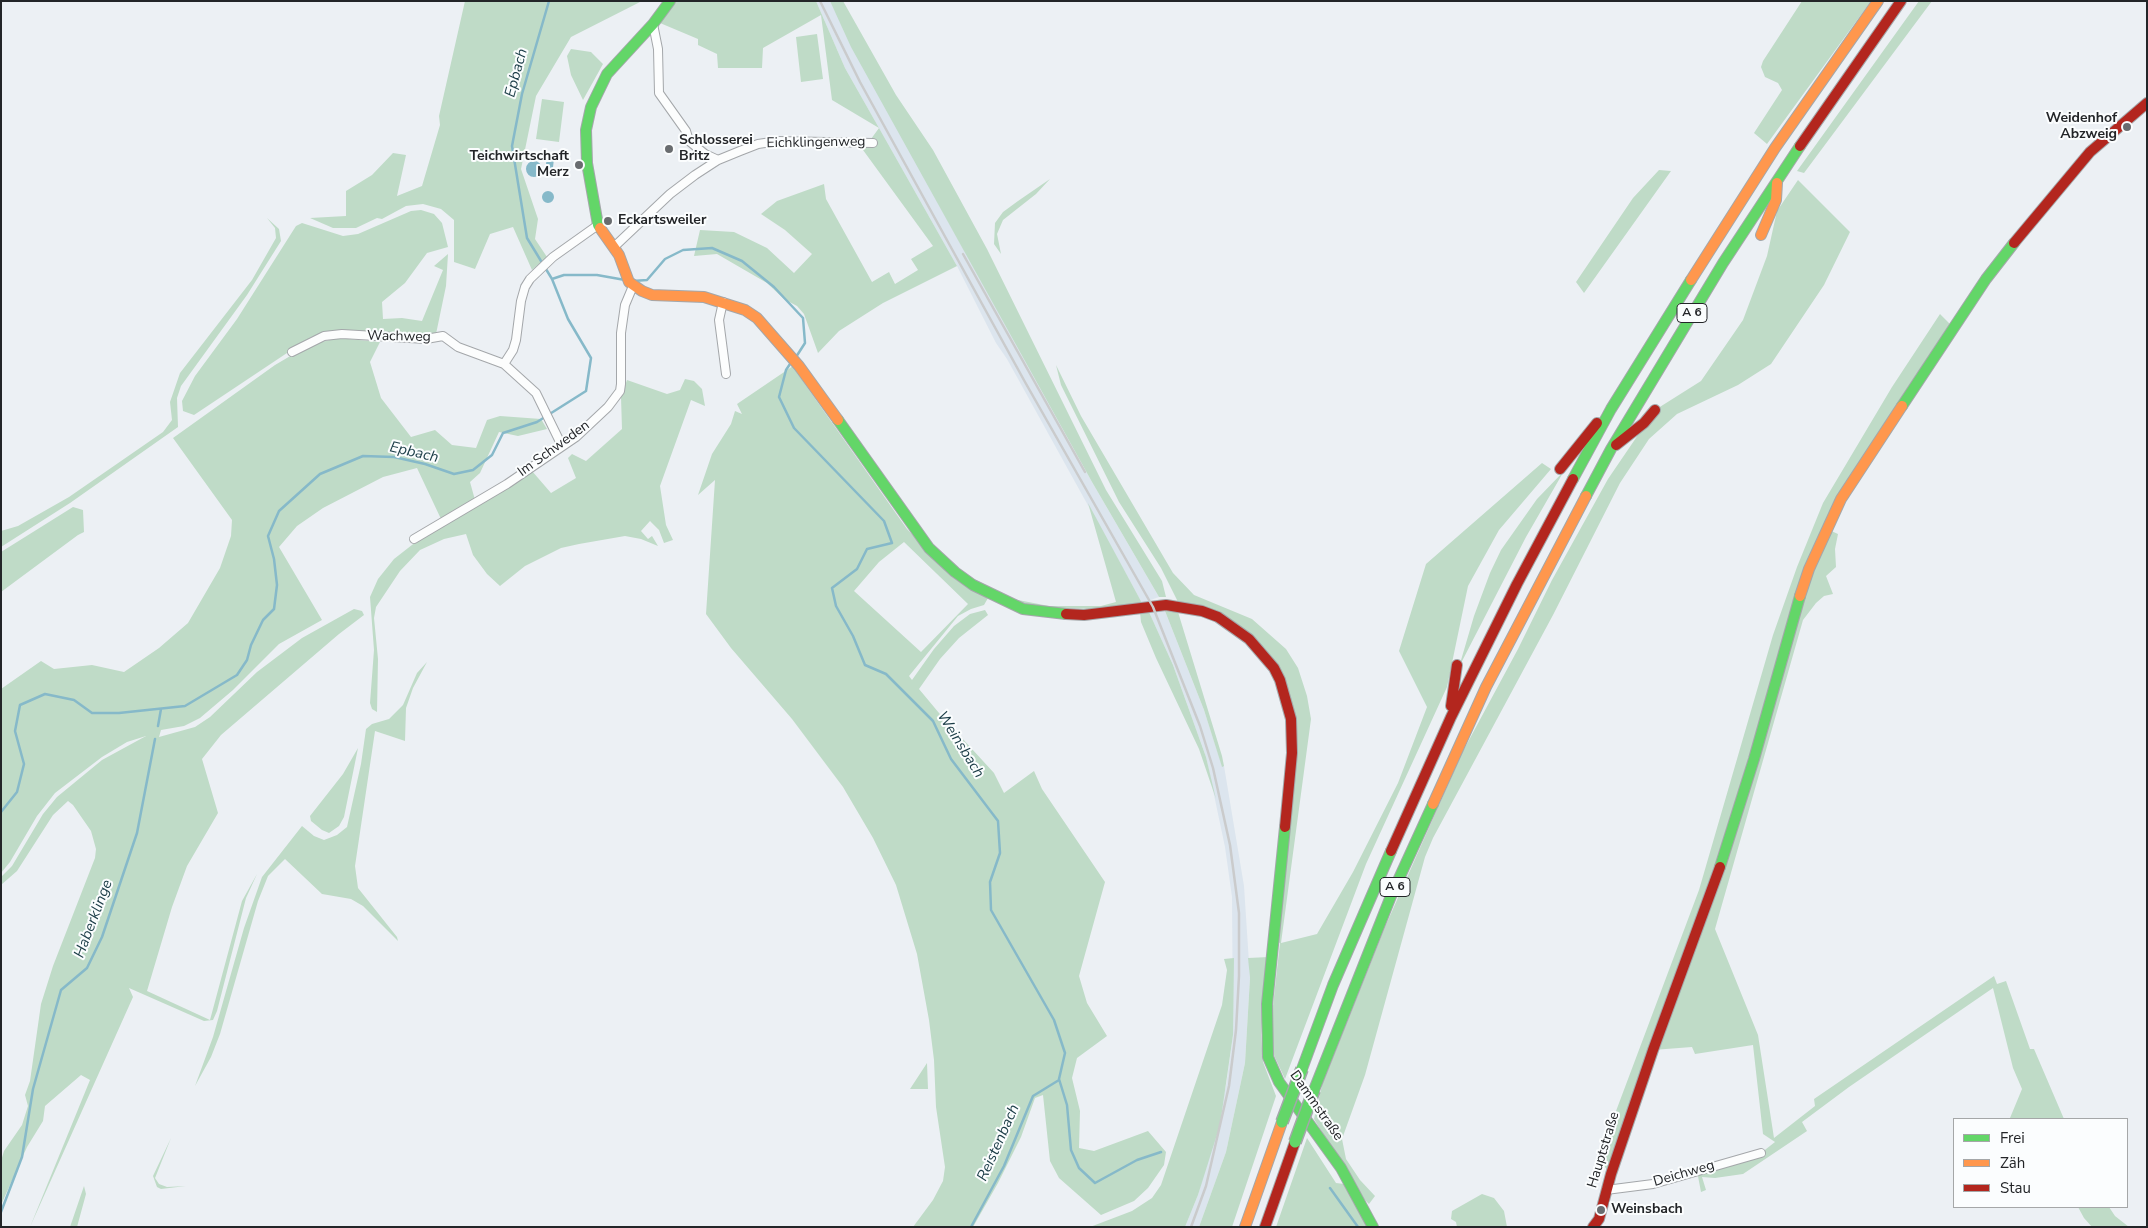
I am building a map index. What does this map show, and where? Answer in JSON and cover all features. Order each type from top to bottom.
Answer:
[{"type":"main road","points":[[633,286],[626,278],[615,246],[598,226],[593,207],[586,148],[586,130],[591,107],[607,74],[653,24],[670,1]]},
{"type":"main road","name":"A 6","points":[[1245,1227],[1332,985],[1450,717],[1517,584],[1611,409],[1776,148],[1878,1]]},
{"type":"main road","name":"A 6","points":[[1265,1227],[1314,1090],[1391,896],[1466,730],[1533,594],[1611,449],[1674,342],[1777,180],[1901,1]]},
{"type":"main road","name":"Hauptstraße","points":[[1594,1226],[1599,1219],[1606,1190],[1641,1082],[1714,887],[1754,759],[1794,614],[1809,569],[1841,499],[1981,286],[2034,216],[2090,152],[2147,103]]},
{"type":"main road","points":[[1761,235],[1776,200],[1777,180]]},
{"type":"main road","name":"Dammstraße","points":[[633,286],[652,294],[704,297],[745,310],[757,318],[788,351],[929,548],[955,572],[973,585],[1023,609],[1046,612],[1084,614],[1166,605],[1202,611],[1233,626],[1262,652],[1280,680],[1291,719],[1292,753],[1268,1004],[1268,1058],[1279,1082],[1341,1168],[1372,1227]]},
{"type":"main road","points":[[1560,469],[1590,430],[1611,409]]},
{"type":"main road","points":[[1611,449],[1644,423],[1655,410]]},
{"type":"main road","points":[[1450,717],[1451,700],[1458,665]]},
{"type":"street","points":[[653,24],[658,49],[659,93],[686,131],[689,141],[705,154],[718,160]]},
{"type":"street","name":"Eichklingenweg","points":[[615,246],[670,194],[718,160],[758,144],[778,141],[873,143]]},
{"type":"street","points":[[504,364],[513,350],[516,340],[525,287],[536,272],[553,257],[598,226]]},
{"type":"street","name":"Im Schweden","points":[[414,539],[507,484],[576,436],[608,407],[620,391],[620,333],[624,305],[633,286]]},
{"type":"street","points":[[723,302],[719,320],[726,374]]},
{"type":"street","name":"Wachweg","points":[[292,352],[324,336],[342,334],[418,339],[443,336],[458,347],[504,364],[536,393],[562,446]]},
{"type":"street","name":"Deichweg","points":[[1606,1190],[1653,1184],[1761,1153]]},
{"type":"shaded area","points":[[816,1],[830,1],[949,223],[1092,482],[1159,597],[1142,603],[1007,359],[996,343],[957,266],[845,68]]},
{"type":"shaded area","points":[[1165,611],[1204,710],[1222,766],[1224,766],[1244,886],[1250,978],[1245,1063],[1226,1152],[1199,1227],[1185,1227],[1198,1195],[1226,1086],[1233,1035],[1232,897],[1225,847],[1206,757],[1173,665],[1149,612]]},
{"type":"green space","points":[[465,1],[642,1],[571,37],[536,96],[521,169],[538,219],[535,239],[547,257],[532,270],[513,227],[490,234],[475,269],[454,262],[454,220],[441,209],[423,204],[406,206],[382,219],[377,218],[356,228],[333,228],[310,218],[346,216],[346,191],[372,175],[393,153],[406,155],[397,196],[422,186],[440,125],[439,116]]},
{"type":"green space","points":[[674,1],[816,1],[845,68],[879,128],[832,100],[821,15],[763,48],[762,68],[718,68],[717,54],[698,45],[698,39],[660,23]]},
{"type":"green space","points":[[830,1],[843,1],[896,95],[933,150],[987,249],[1106,490],[1162,581],[1166,597],[1159,597],[1092,482],[851,47]]},
{"type":"green space","points":[[1802,1],[1871,1],[1767,144],[1754,133],[1782,90],[1778,83],[1765,77],[1761,67]]},
{"type":"green space","points":[[1919,1],[1932,1],[1804,173],[1797,171]]},
{"type":"green space","points":[[817,34],[823,79],[801,82],[796,37]]},
{"type":"green space","points":[[571,49],[591,52],[603,64],[583,100],[571,75],[567,56]]},
{"type":"green space","points":[[542,99],[564,102],[559,142],[536,139]]},
{"type":"green space","points":[[879,128],[957,266],[883,303],[839,331],[818,353],[804,314],[797,306],[784,299],[767,283],[717,254],[694,256],[700,230],[734,232],[767,248],[794,273],[812,254],[785,230],[761,214],[777,201],[824,184],[826,199],[872,282],[889,272],[895,284],[918,270],[911,259],[933,246],[863,150]]},
{"type":"green space","points":[[1659,170],[1671,171],[1584,293],[1576,282],[1633,198]]},
{"type":"green space","points":[[1050,179],[1036,194],[1003,220],[997,234],[1001,254],[994,244],[995,223],[1003,212]]},
{"type":"green space","points":[[1798,180],[1850,232],[1824,285],[1771,364],[1738,385],[1677,414],[1649,439],[1620,483],[1553,615],[1433,838],[1425,857],[1365,1075],[1342,1139],[1346,1159],[1360,1180],[1375,1196],[1369,1204],[1362,1197],[1314,1119],[1322,1085],[1385,927],[1462,753],[1518,649],[1552,580],[1608,479],[1655,410],[1701,381],[1743,320],[1767,256],[1777,211]]},
{"type":"green space","points":[[421,210],[434,214],[442,223],[448,247],[427,253],[405,283],[382,302],[383,319],[402,318],[422,321],[443,270],[434,266],[448,254],[446,286],[436,334],[334,332],[311,337],[194,415],[183,411],[182,401],[195,376],[237,319],[296,226],[302,223],[343,236],[358,234],[411,211]]},
{"type":"green space","points":[[267,218],[279,229],[281,241],[247,295],[181,386],[177,398],[178,427],[70,503],[1,547],[1,531],[18,526],[69,497],[163,432],[172,420],[170,402],[180,373],[252,280],[276,238],[275,228]]},
{"type":"green space","points":[[1940,314],[1953,327],[1827,529],[1838,534],[1835,549],[1836,567],[1826,576],[1833,594],[1824,596],[1803,620],[1715,929],[1758,1035],[1774,1138],[1815,1106],[1814,1099],[1994,976],[1997,984],[2006,981],[2030,1049],[2034,1049],[2064,1118],[2010,1118],[2022,1089],[2013,1068],[1993,988],[1849,1087],[1802,1122],[1807,1131],[1743,1174],[1715,1178],[1702,1177],[1706,1190],[1701,1192],[1697,1171],[1761,1153],[1775,1142],[1763,1134],[1753,1045],[1695,1054],[1692,1047],[1653,1050],[1611,1174],[1598,1159],[1699,890],[1773,635],[1797,567],[1823,503],[1892,387]]},
{"type":"green space","points":[[338,338],[380,342],[370,362],[381,398],[411,437],[435,430],[452,445],[476,448],[487,420],[500,416],[541,419],[547,429],[518,436],[499,432],[480,473],[470,482],[475,500],[441,519],[417,468],[383,477],[323,508],[297,526],[279,547],[322,620],[279,644],[233,690],[200,718],[184,726],[161,730],[159,737],[195,727],[210,717],[257,672],[302,638],[354,609],[362,611],[364,615],[339,634],[221,735],[202,759],[218,813],[187,866],[172,907],[147,991],[210,1020],[242,901],[257,874],[246,898],[217,1011],[213,1020],[204,1021],[129,988],[133,997],[30,1227],[90,1080],[81,1075],[45,1106],[43,1121],[27,1147],[1,1205],[1,1161],[4,1151],[22,1125],[28,1106],[25,1095],[30,1081],[41,1004],[53,966],[95,858],[96,849],[91,831],[73,805],[68,801],[53,815],[17,871],[1,885],[1,877],[12,866],[43,814],[57,797],[102,760],[146,736],[127,742],[102,757],[55,793],[37,816],[10,862],[1,873],[1,689],[41,661],[54,669],[92,665],[124,672],[159,648],[188,623],[220,568],[231,536],[232,520],[173,438],[275,365],[309,345]]},
{"type":"green space","points":[[1056,365],[1081,416],[1173,573],[1194,595],[1252,619],[1286,649],[1298,668],[1307,696],[1311,719],[1281,943],[1317,934],[1353,872],[1398,783],[1427,707],[1399,651],[1426,564],[1542,463],[1551,469],[1499,530],[1468,586],[1447,687],[1366,864],[1285,1079],[1272,1051],[1272,1014],[1280,943],[1277,942],[1296,759],[1294,718],[1291,699],[1284,677],[1272,657],[1255,638],[1235,622],[1214,610],[1194,604],[1178,602],[1161,568],[1119,502],[1061,385]]},
{"type":"green space","points":[[793,366],[907,529],[956,579],[988,598],[984,605],[958,616],[909,676],[912,680],[934,649],[954,626],[970,614],[985,610],[988,615],[959,638],[940,659],[919,689],[994,773],[1004,793],[1034,771],[1042,789],[1105,882],[1079,976],[1087,1003],[1107,1036],[1077,1058],[1072,1078],[1080,1111],[1079,1148],[1094,1151],[1148,1131],[1166,1152],[1164,1165],[1148,1188],[1134,1201],[1101,1215],[1059,1178],[1050,1161],[1043,1095],[1035,1098],[1021,1137],[973,1227],[913,1227],[933,1200],[943,1181],[945,1167],[936,1107],[934,1060],[929,1020],[917,954],[896,885],[873,838],[843,787],[792,719],[731,648],[706,614],[715,480],[698,495],[712,454],[731,424],[735,411],[742,414],[737,404]],"holes":[[[904,542],[968,604],[921,652],[854,591],[879,562]]]},
{"type":"green space","points":[[685,379],[694,381],[702,389],[705,406],[691,400],[660,486],[666,525],[673,540],[664,543],[659,530],[650,521],[641,531],[648,539],[652,536],[658,546],[641,539],[625,536],[561,548],[525,566],[500,586],[487,574],[473,555],[466,534],[444,539],[420,550],[400,571],[376,607],[374,618],[378,659],[377,712],[372,709],[370,703],[374,650],[370,597],[378,579],[394,559],[426,534],[532,471],[551,493],[576,478],[568,458],[572,454],[586,461],[622,429],[621,397],[627,380],[667,394],[680,390]]},
{"type":"green space","points":[[1564,471],[1526,537],[1459,667],[1474,616],[1501,550],[1537,499]]},
{"type":"green space","points":[[1088,503],[1142,603],[1102,609],[1041,608],[1014,601],[965,576],[949,561],[974,579],[1013,599],[1049,606],[1101,606],[1116,602]]},
{"type":"green space","points":[[73,507],[83,510],[84,532],[1,592],[1,552]]},
{"type":"green space","points":[[1165,611],[1178,612],[1222,756],[1224,766],[1222,767],[1204,710]]},
{"type":"green space","points":[[1140,612],[1149,612],[1173,665],[1206,757],[1216,799],[1199,749],[1156,658],[1141,622]]},
{"type":"green space","points":[[427,662],[413,688],[406,708],[405,741],[375,731],[355,866],[358,888],[397,937],[398,941],[363,906],[351,899],[322,894],[285,859],[268,876],[258,901],[220,1034],[211,1057],[195,1086],[213,1037],[244,928],[262,877],[302,826],[314,836],[324,840],[337,835],[347,827],[361,764],[366,729],[372,724],[389,719],[403,705],[417,673]]},
{"type":"green space","points":[[358,748],[344,817],[339,826],[329,833],[311,821],[310,816],[343,774]]},
{"type":"green space","points":[[1269,957],[1265,977],[1261,1035],[1263,1062],[1276,1096],[1232,1227],[1199,1227],[1226,1152],[1245,1063],[1250,978],[1248,958]]},
{"type":"green space","points":[[1234,958],[1233,1035],[1220,1125],[1198,1195],[1185,1227],[1090,1227],[1132,1211],[1152,1198],[1161,1185],[1222,1005],[1227,970],[1224,959]]},
{"type":"green space","points":[[927,1063],[928,1089],[910,1089]]},
{"type":"green space","points":[[171,1138],[155,1178],[159,1184],[167,1187],[186,1186],[161,1189],[157,1187],[153,1176]]},
{"type":"green space","points":[[1307,1138],[1336,1183],[1344,1184],[1368,1227],[1276,1227]]},
{"type":"green space","points":[[84,1186],[86,1194],[77,1227],[70,1227]]},
{"type":"green space","points":[[1482,1194],[1494,1198],[1504,1211],[1507,1227],[1457,1227],[1456,1222],[1451,1219],[1452,1211]]},
{"type":"green space","points":[[2079,1208],[2110,1208],[2115,1216],[2129,1227],[2092,1227]]},
{"type":"water","points":[[551,157],[554,159],[552,175],[549,176],[546,175],[546,164],[547,158]]},
{"type":"water","points":[[534,161],[540,163],[542,169],[540,175],[534,177],[528,175],[526,169],[528,163]]},
{"type":"water","points":[[550,191],[553,192],[553,202],[546,203],[543,202],[542,195],[543,192]]},
{"type":"waterway","name":"Epbach","points":[[1,812],[17,792],[24,764],[15,731],[20,705],[45,694],[74,700],[92,713],[119,713],[185,706],[237,675],[247,660],[251,645],[263,620],[274,609],[277,585],[274,559],[268,536],[279,511],[320,474],[363,456],[394,457],[425,464],[454,474],[473,470],[492,455],[503,433],[537,422],[586,391],[591,358],[568,319],[552,279],[527,238],[512,146],[522,94],[549,1]]},
{"type":"waterway","name":"Weinsbach","points":[[633,281],[647,280],[665,259],[683,250],[712,248],[742,261],[774,287],[803,318],[805,343],[796,357]]},
{"type":"waterway","name":"Weinsbach","points":[[552,279],[564,275],[597,275],[625,280]]},
{"type":"waterway","name":"Weinsbach","points":[[792,361],[786,370],[779,397],[794,428],[884,521],[892,543],[867,549],[857,569],[832,588],[836,606],[853,636],[865,665],[886,674],[933,721],[951,759],[998,821],[1000,853],[990,882],[991,910],[1054,1020],[1065,1053],[1059,1079],[1067,1105],[1071,1150],[1079,1168],[1095,1183],[1137,1160],[1161,1152]]},
{"type":"waterway","name":"Haberklinge","points":[[158,726],[161,709]]},
{"type":"waterway","name":"Haberklinge","points":[[1,1212],[22,1157],[33,1089],[61,990],[87,968],[102,937],[137,833],[155,739]]},
{"type":"waterway","name":"Reistenbach","points":[[971,1227],[1004,1166],[1033,1096],[1059,1080]]},
{"type":"waterway","name":"Weinsbach","points":[[1330,1188],[1358,1227]]},
{"type":"railway","points":[[820,1],[860,82],[1025,382],[1153,607],[1200,726],[1213,768],[1230,845],[1239,913],[1239,976],[1236,1030],[1229,1086],[1206,1186],[1191,1227]]},
{"type":"railway","points":[[963,254],[1085,472]]},
{"type":"traffic: fast","points":[[600,228],[587,163],[586,130],[591,107],[607,74],[653,24],[670,1]]},
{"type":"traffic: fast","points":[[1586,496],[1611,449],[1723,263],[1800,146]]},
{"type":"traffic: fast","points":[[1902,406],[1986,279],[2014,243]]},
{"type":"traffic: fast","points":[[1573,479],[1611,409],[1691,280]]},
{"type":"traffic: fast","points":[[838,420],[929,548],[955,572],[973,585],[1023,609],[1066,614]]},
{"type":"traffic: fast","points":[[1720,867],[1754,759],[1800,596]]},
{"type":"traffic: fast","points":[[1314,1090],[1391,896],[1433,804]]},
{"type":"traffic: fast","points":[[1285,827],[1267,1004],[1268,1057],[1279,1082],[1341,1168],[1373,1227]]},
{"type":"traffic: fast","points":[[1302,1069],[1333,985],[1391,851]]},
{"type":"traffic: fast","points":[[1282,1122],[1302,1069]]},
{"type":"traffic: fast","points":[[1295,1142],[1314,1090]]},
{"type":"traffic: slow","points":[[1691,280],[1775,148],[1878,1]]},
{"type":"traffic: slow","points":[[1761,235],[1776,200],[1777,183]]},
{"type":"traffic: slow","points":[[600,228],[619,255],[629,282],[642,291],[652,295],[704,297],[745,310],[757,318],[799,366],[838,420]]},
{"type":"traffic: slow","points":[[1800,596],[1809,569],[1841,499],[1902,406]]},
{"type":"traffic: slow","points":[[1433,804],[1486,687],[1586,496]]},
{"type":"traffic: slow","points":[[1245,1227],[1282,1122]]},
{"type":"traffic: jam","points":[[1800,146],[1901,1]]},
{"type":"traffic: jam","points":[[2014,243],[2090,152],[2147,103]]},
{"type":"traffic: jam","points":[[1616,445],[1644,423],[1655,410]]},
{"type":"traffic: jam","points":[[1560,469],[1597,423]]},
{"type":"traffic: jam","points":[[1391,851],[1451,717],[1517,584],[1573,479]]},
{"type":"traffic: jam","points":[[1066,614],[1084,615],[1166,605],[1202,611],[1218,617],[1249,639],[1274,668],[1280,680],[1291,719],[1292,753],[1285,827]]},
{"type":"traffic: jam","points":[[1451,706],[1457,665]]},
{"type":"traffic: jam","points":[[1593,1227],[1599,1219],[1611,1174],[1653,1050],[1720,867]]},
{"type":"traffic: jam","points":[[1265,1227],[1295,1142]]},
{"type":"place","name":"Weidenhof Abzweig","points":[[2127,127]]},
{"type":"place","name":"Schlosserei Britz","points":[[669,149]]},
{"type":"place","name":"Teichwirtschaft Merz","points":[[579,165]]},
{"type":"place","name":"Eckartsweiler","points":[[608,221]]},
{"type":"place","name":"Weinsbach","points":[[1601,1210]]}]
